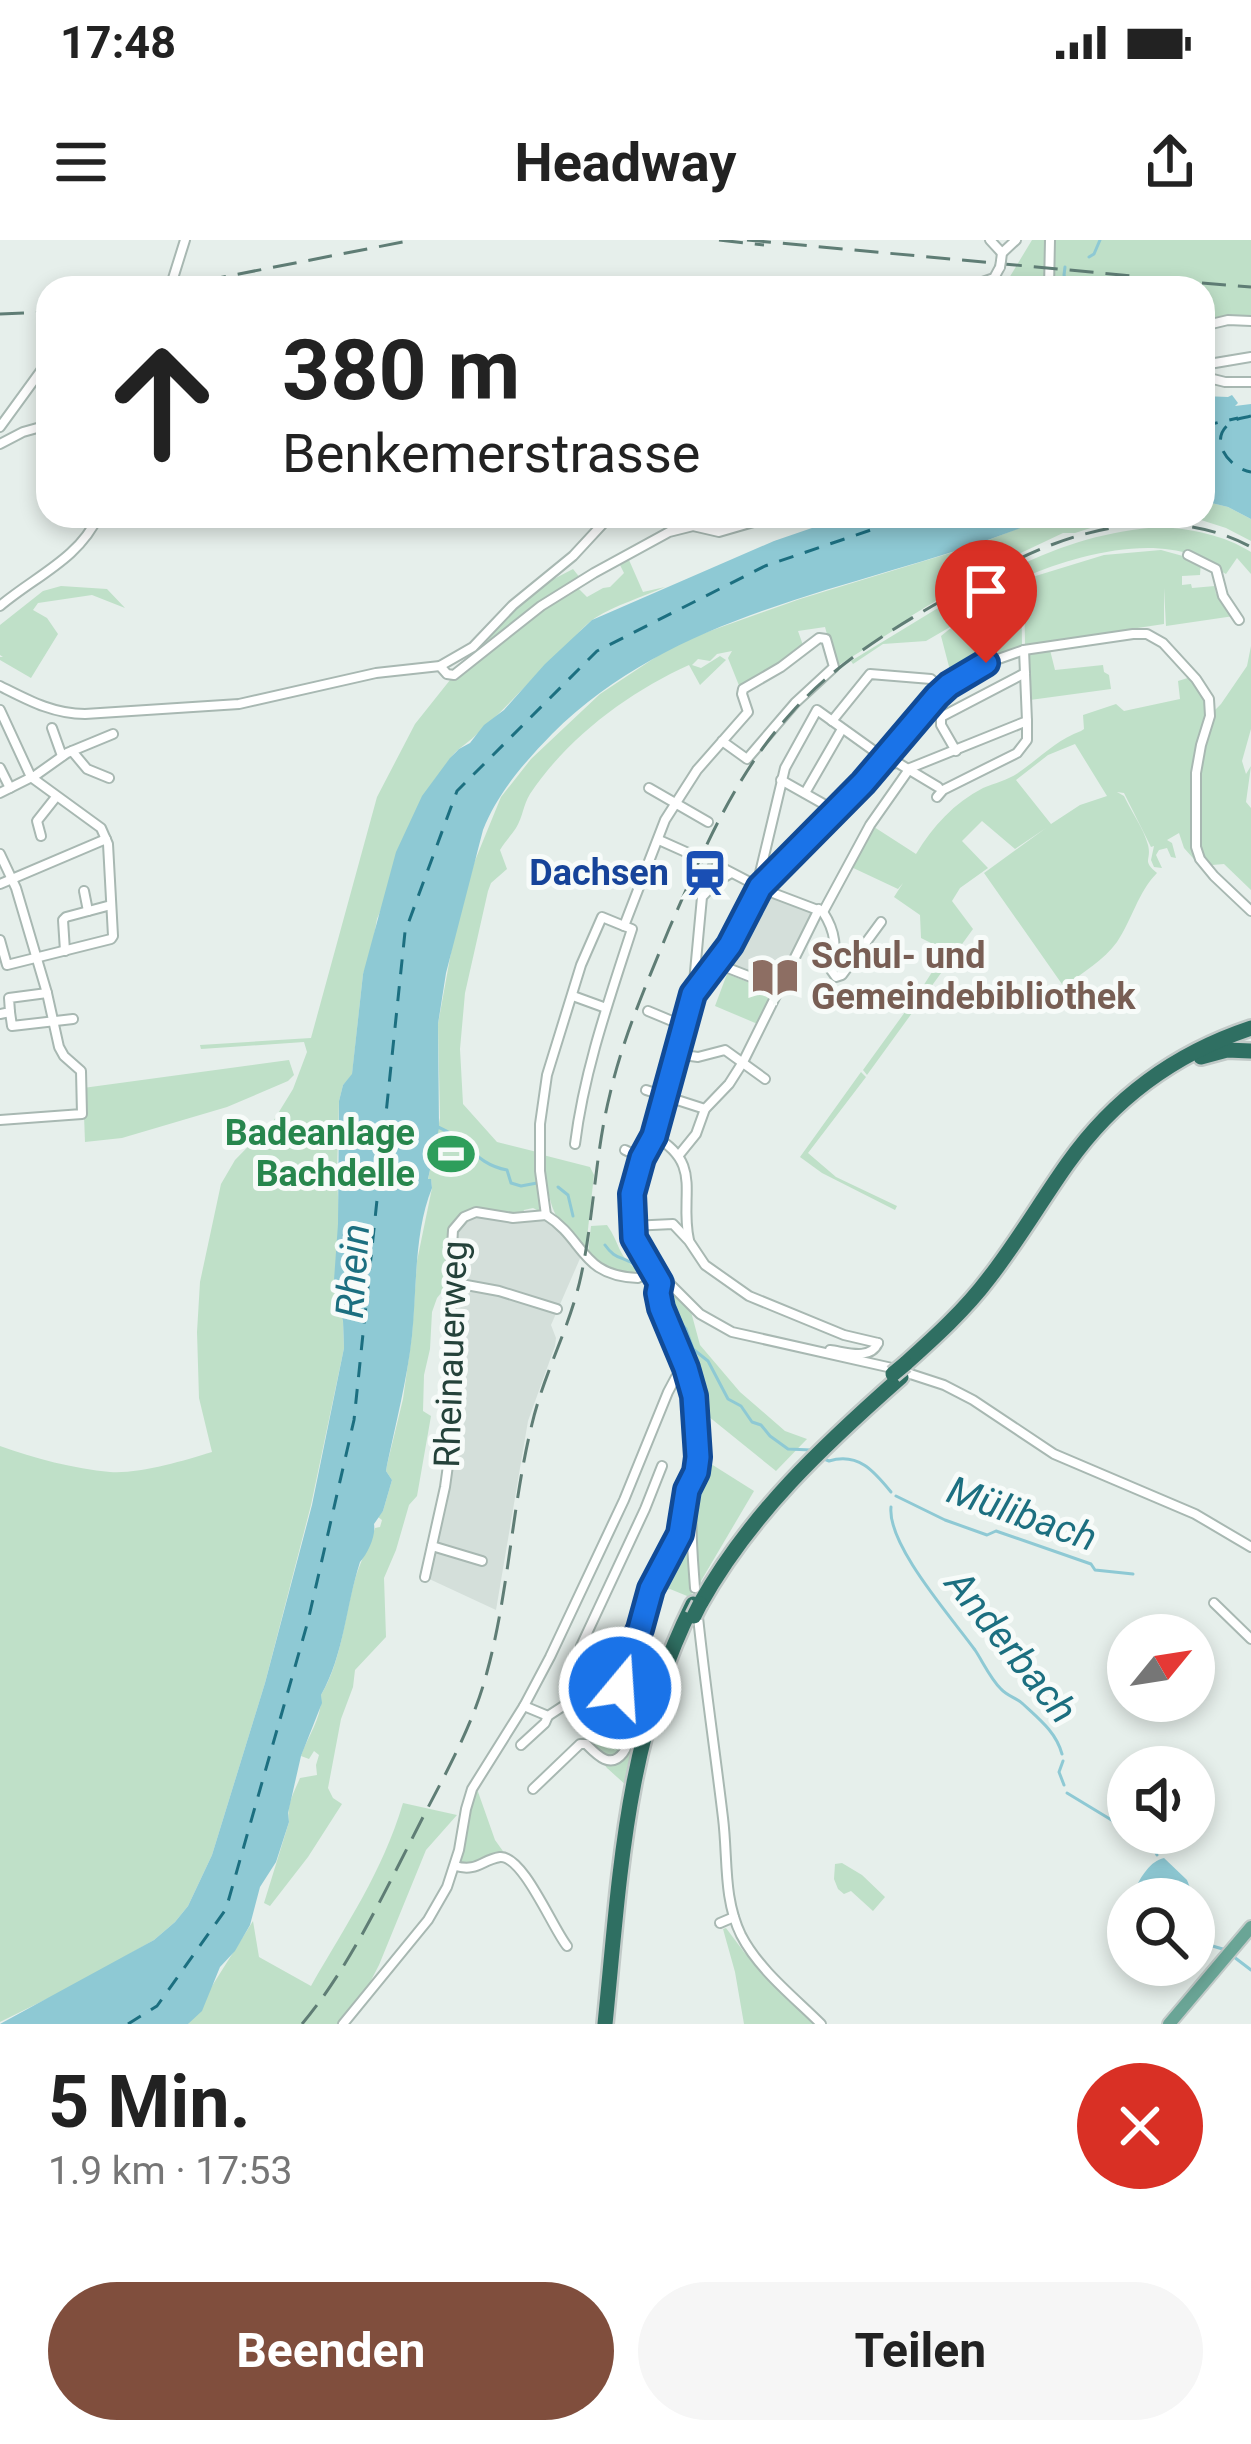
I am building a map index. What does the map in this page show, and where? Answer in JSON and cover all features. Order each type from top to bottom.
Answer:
[{"type":"highway","points":[[905,1371],[993,1274],[1100,1122],[1141,1085],[1196,1052],[1251,1032]]},
{"type":"highway","points":[[608,2024],[619,1876],[634,1772],[657,1687],[738,1531],[840,1425],[960,1321],[991,1286],[1100,1129],[1135,1095],[1180,1065],[1251,1032]]},
{"type":"highway","points":[[1180,1065],[1220,1051],[1251,1051]]},
{"type":"main road","points":[[1169,2024],[1251,1928]]},
{"type":"street","points":[[174,276],[185,240]]},
{"type":"street","points":[[990,240],[1001,260]]},
{"type":"street","points":[[995,276],[1016,240]]},
{"type":"street","points":[[1049,276],[1050,240]]},
{"type":"street","points":[[1215,323],[1251,320]]},
{"type":"street","points":[[1215,363],[1251,357]]},
{"type":"street","points":[[0,427],[36,378]]},
{"type":"street","points":[[1215,380],[1251,382]]},
{"type":"street","points":[[0,444],[36,428]]},
{"type":"street","points":[[0,606],[75,552],[93,528]]},
{"type":"street","points":[[0,686],[44,707],[85,714],[239,704],[376,674],[437,666],[473,647],[599,528]]},
{"type":"street","points":[[437,666],[454,675],[541,606],[682,528]]},
{"type":"street","points":[[1189,555],[1216,569],[1222,596],[1239,620]]},
{"type":"street","points":[[760,882],[836,811],[944,690],[986,663],[1024,650],[1141,633],[1158,639],[1206,692],[1211,711],[1198,757],[1196,848],[1214,876],[1251,911]]},
{"type":"street","points":[[624,926],[675,804],[697,770],[722,741],[748,712],[741,691],[819,638],[828,642],[833,668],[747,759],[722,741]]},
{"type":"street","points":[[939,792],[1013,757],[1027,740],[1024,650]]},
{"type":"street","points":[[956,751],[941,717],[1025,673]]},
{"type":"street","points":[[832,721],[870,674],[931,679],[944,690]]},
{"type":"street","points":[[0,710],[32,777],[101,828],[111,905],[111,939],[7,965],[0,940]]},
{"type":"street","points":[[693,994],[737,934],[760,882],[781,780],[817,710],[881,761],[910,768],[939,792],[956,799]]},
{"type":"street","points":[[680,1155],[696,1134],[705,1109],[743,1062],[870,824],[910,768],[1027,721]]},
{"type":"street","points":[[52,728],[67,753],[109,778]]},
{"type":"street","points":[[805,793],[842,729]]},
{"type":"street","points":[[0,793],[67,753],[112,734]]},
{"type":"street","points":[[0,768],[10,788]]},
{"type":"street","points":[[781,780],[836,811]]},
{"type":"street","points":[[649,788],[708,822]]},
{"type":"street","points":[[41,836],[39,816],[56,797]]},
{"type":"street","points":[[0,884],[106,839]]},
{"type":"street","points":[[659,841],[697,856]]},
{"type":"street","points":[[0,854],[13,878],[62,1053],[81,1071],[82,1114],[0,1120]]},
{"type":"street","points":[[717,865],[821,911],[834,934],[831,970],[836,977],[881,922]]},
{"type":"street","points":[[733,872],[702,897],[693,994],[654,1136],[632,1194],[632,1226],[646,1273],[660,1283],[668,1282],[690,1306],[720,1327],[905,1371],[958,1392],[1076,1465],[1195,1514],[1251,1546]]},
{"type":"street","points":[[84,892],[88,911]]},
{"type":"street","points":[[65,951],[63,920],[111,905]]},
{"type":"street","points":[[575,1144],[585,1079],[632,929],[602,917],[586,952],[547,1076],[540,1122],[546,1211],[602,1270],[616,1276],[646,1273]]},
{"type":"street","points":[[715,963],[779,988]]},
{"type":"street","points":[[47,993],[9,998],[5,1013],[13,1026],[73,1018]]},
{"type":"street","points":[[573,996],[606,1009]]},
{"type":"street","points":[[648,1011],[684,1026]]},
{"type":"street","points":[[676,1054],[698,1057],[722,1050],[764,1079]]},
{"type":"street","points":[[646,1090],[705,1109]]},
{"type":"street","points":[[654,1136],[680,1155],[687,1172],[689,1241]]},
{"type":"street","points":[[625,1150],[642,1158]]},
{"type":"street","name":"Rheinauerweg","points":[[425,1577],[453,1429],[451,1238],[457,1222],[482,1211],[513,1218],[546,1211]]},
{"type":"street","points":[[632,1226],[673,1224],[705,1265],[748,1296],[878,1343],[875,1350],[864,1354],[805,1350]]},
{"type":"street","points":[[450,1282],[557,1309]]},
{"type":"street","points":[[660,1283],[661,1308],[686,1368],[697,1418],[691,1519],[727,1885],[734,1917],[754,1956],[821,2024]]},
{"type":"street","points":[[343,2024],[428,1920],[447,1887],[472,1789],[524,1706],[624,1500],[668,1392],[686,1368]]},
{"type":"street","points":[[521,1745],[548,1716],[575,1697],[583,1639],[662,1466]]},
{"type":"street","points":[[532,1789],[580,1744],[608,1760],[625,1750],[628,1733],[620,1688],[622,1668],[651,1589],[680,1534],[688,1483],[696,1472]]},
{"type":"street","points":[[624,1500],[645,1509]]},
{"type":"street","points":[[432,1546],[482,1561]]},
{"type":"street","points":[[1214,1603],[1251,1639]]},
{"type":"street","points":[[575,1697],[598,1720]]},
{"type":"street","points":[[524,1706],[548,1716]]},
{"type":"street","points":[[455,1866],[474,1868],[511,1859],[567,1946]]},
{"type":"street","points":[[720,1923],[734,1917]]},
{"type":"shaded area","points":[[765,891],[814,909],[815,914],[779,987],[720,962]]},
{"type":"shaded area","points":[[471,1213],[546,1215],[582,1254],[551,1325],[555,1346],[528,1421],[496,1610],[425,1577],[450,1455],[451,1238]]},
{"type":"green space","points":[[1032,240],[1251,240],[1251,318],[1215,322],[1215,276],[1010,276]]},
{"type":"green space","points":[[1215,504],[1251,519],[1251,541],[1215,524]]},
{"type":"green space","points":[[1019,528],[1091,528],[1063,533],[982,566],[957,582],[957,588],[836,667],[825,627],[798,631],[804,648],[740,688],[728,658],[732,651],[717,654],[710,661],[698,659],[692,665],[701,668],[720,656],[726,660],[700,685],[689,665],[622,703],[581,736],[530,794],[500,850],[507,869],[488,891],[465,993],[460,1049],[463,1104],[497,1142],[537,1152],[541,1208],[513,1215],[479,1208],[457,1222],[450,1282],[432,1312],[423,1411],[431,1416],[417,1496],[409,1505],[384,1578],[386,1637],[355,1670],[341,1719],[328,1788],[342,1804],[270,1906],[264,1903],[293,1794],[300,1778],[317,1775],[319,1755],[314,1751],[309,1759],[301,1756],[338,1655],[356,1576],[375,1528],[380,1527],[378,1517],[392,1480],[386,1471],[403,1399],[417,1261],[440,1118],[438,1024],[474,863],[501,797],[531,759],[600,694],[668,649],[800,599]]},
{"type":"green space","points":[[1184,529],[1230,541],[1251,552],[1251,574],[1237,558],[1226,574],[1173,550],[1129,549],[1084,557],[1010,581],[1014,582],[999,593],[1021,585],[1022,645],[952,678],[941,636],[957,623],[926,641],[883,644],[851,661],[961,594],[1035,558],[1135,530]]},
{"type":"green space","points":[[1161,550],[1201,561],[1200,575],[1182,576],[1182,585],[1215,586],[1234,616],[1166,626],[1164,588],[1164,624],[1025,645],[1024,582],[1029,578],[1104,555]]},
{"type":"green space","points":[[629,560],[643,592],[665,587],[590,622],[452,756],[435,779],[377,919],[363,974],[352,1075],[339,1101],[344,1348],[311,1505],[265,1683],[212,1855],[188,1906],[154,1940],[0,2022],[0,1446],[110,1472],[147,1469],[212,1452],[199,1398],[197,1332],[200,1282],[221,1184],[235,1160],[274,1120],[307,1052],[304,1042],[201,1049],[200,1045],[311,1038],[377,797],[415,724],[508,612],[573,569],[581,579],[574,584],[587,597],[610,587],[624,573],[620,565]]},
{"type":"green space","points":[[61,586],[107,589],[125,608],[92,595],[38,603],[33,610],[47,618],[58,634],[31,678],[0,660],[0,625],[43,591]]},
{"type":"green space","points":[[1251,646],[1251,729],[1242,761],[1246,774],[1251,766],[1246,802],[1251,808],[1251,890],[1224,864],[1200,866],[1184,848],[1179,833],[1167,840],[1176,858],[1167,848],[1159,850],[1156,855],[1162,868],[1154,867],[1154,846],[1124,793],[1117,792],[1140,826],[1148,845],[1148,863],[1157,873],[1112,949],[1064,987],[984,873],[1046,828],[1015,849],[982,821],[962,841],[988,868],[960,888],[952,901],[973,929],[867,1075],[863,1070],[950,944],[945,950],[921,938],[920,915],[894,897],[903,883],[898,889],[849,866],[871,825],[916,854],[963,801],[1014,775],[1084,729],[1083,715],[1116,704],[1124,711],[1180,699],[1178,681],[1191,677],[1206,698],[1208,717],[1247,666]],"holes":[[[1075,744],[1107,796],[1080,805],[1051,824],[1016,780],[1048,755]]]},
{"type":"green space","points":[[1037,650],[1050,650],[1055,670],[1103,665],[1111,689],[1030,700],[1027,657]]},
{"type":"green space","points":[[727,974],[776,993],[760,1025],[715,1006]]},
{"type":"green space","points":[[289,1060],[294,1075],[288,1081],[227,1107],[122,1138],[85,1142],[83,1088]]},
{"type":"green space","points":[[861,1072],[866,1077],[808,1153],[836,1177],[897,1206],[895,1210],[800,1157]]},
{"type":"green space","points":[[543,1155],[590,1167],[594,1175],[585,1256],[554,1210]]},
{"type":"green space","points":[[607,1225],[623,1255],[639,1271],[610,1271],[588,1253],[591,1226]]},
{"type":"green space","points":[[663,1285],[690,1308],[700,1345],[740,1392],[785,1431],[807,1439],[776,1471],[703,1412],[671,1328],[660,1291]]},
{"type":"green space","points":[[700,1457],[754,1491],[698,1586],[694,1509]]},
{"type":"green space","points":[[688,1521],[692,1598],[670,1589],[660,1592],[649,1625],[654,1651],[639,1700],[642,1720],[627,1786],[583,1739],[626,1708],[624,1686],[634,1638]]},
{"type":"green space","points":[[477,1789],[495,1840],[505,1854],[469,1866],[459,1860]]},
{"type":"green space","points":[[403,1803],[457,1815],[426,1850],[379,1965],[363,1996],[337,2024],[188,2024],[253,1921],[259,1957],[311,1986],[374,1875]]},
{"type":"green space","points":[[842,1863],[885,1897],[873,1911],[851,1891],[844,1894],[838,1889],[835,1864]]},
{"type":"green space","points":[[726,1928],[744,1952],[817,2024],[744,2024]]},
{"type":"water","points":[[1232,395],[1238,403],[1235,406],[1251,404],[1251,519],[1215,504],[1215,396]]},
{"type":"water","name":"Rhein","points":[[812,528],[1019,528],[789,602],[664,653],[606,689],[552,734],[504,791],[483,830],[446,973],[438,1024],[439,1128],[419,1241],[410,1352],[386,1471],[392,1480],[371,1544],[360,1562],[335,1663],[301,1756],[276,1862],[260,1887],[250,1925],[220,1967],[202,2011],[188,2024],[0,2024],[154,1940],[188,1906],[212,1855],[265,1683],[312,1505],[344,1348],[334,1280],[339,1101],[352,1074],[363,974],[396,852],[422,796],[450,758],[592,620]]},
{"type":"water","points":[[1164,1858],[1185,1878],[1141,1878]]},
{"type":"waterway","points":[[1089,257],[1100,240]]},
{"type":"waterway","points":[[1064,276],[1065,267]]},
{"type":"waterway","name":"Mülibach","points":[[438,1127],[486,1162],[507,1170],[511,1183],[537,1183]]},
{"type":"waterway","name":"Mülibach","points":[[558,1187],[568,1195],[573,1216]]},
{"type":"waterway","name":"Mülibach","points":[[605,1245],[636,1267],[655,1301]]},
{"type":"waterway","name":"Mülibach","points":[[663,1302],[686,1329],[693,1349],[708,1361],[728,1399],[788,1449],[811,1450]]},
{"type":"waterway","name":"Mülibach","points":[[824,1459],[857,1461],[891,1492]]},
{"type":"waterway","name":"Mülibach","points":[[896,1496],[987,1535],[996,1531],[1091,1564],[1095,1570],[1133,1574]]},
{"type":"waterway","name":"Anderbach","points":[[891,1507],[899,1541],[923,1581],[997,1685],[1046,1726],[1062,1754]]},
{"type":"waterway","name":"Anderbach","points":[[1063,1761],[1059,1772],[1064,1785]]},
{"type":"waterway","name":"Anderbach","points":[[1067,1793],[1107,1817]]},
{"type":"waterway","name":"Mülibach","points":[[1215,1947],[1226,1950]]},
{"type":"waterway","name":"Mülibach","points":[[1234,1957],[1251,1970]]},
{"type":"ferry route","points":[[1251,416],[1234,421],[1221,436],[1228,459],[1251,472]]},
{"type":"ferry route","points":[[1215,423],[1238,418]]},
{"type":"ferry route","points":[[128,2024],[157,2006],[226,1909],[308,1621],[354,1420],[405,932],[457,791],[597,651],[765,566],[877,528]]},
{"type":"tunnel","points":[[697,857],[717,865]]},
{"type":"railway","points":[[228,276],[413,240]]},
{"type":"railway","points":[[719,240],[764,245]]},
{"type":"railway","points":[[747,240],[1133,276]]},
{"type":"railway","points":[[1215,284],[1251,287]]},
{"type":"railway","points":[[0,314],[36,312]]},
{"type":"railway","points":[[302,2024],[366,1927],[458,1749],[481,1692],[532,1424],[581,1276],[615,1073],[636,1010],[722,814],[772,735],[815,689],[864,649],[1001,568],[1061,541],[1113,528]]},
{"type":"railway","points":[[1197,528],[1251,547]]},
{"type":"place","name":"Dachsen","points":[[705,873]]},
{"type":"place","name":"Schul- und Gemeindebibliothek","points":[[775,977]]},
{"type":"place","name":"Badeanlage Bachdelle","points":[[451,1154]]},
{"type":"route","points":[[620,1688],[624,1662],[651,1589],[680,1534],[688,1483],[698,1457],[697,1418],[686,1368],[661,1308],[660,1283],[635,1242],[631,1218],[635,1182],[654,1136],[693,994],[737,934],[760,887],[863,783],[937,696],[986,663]]}]
